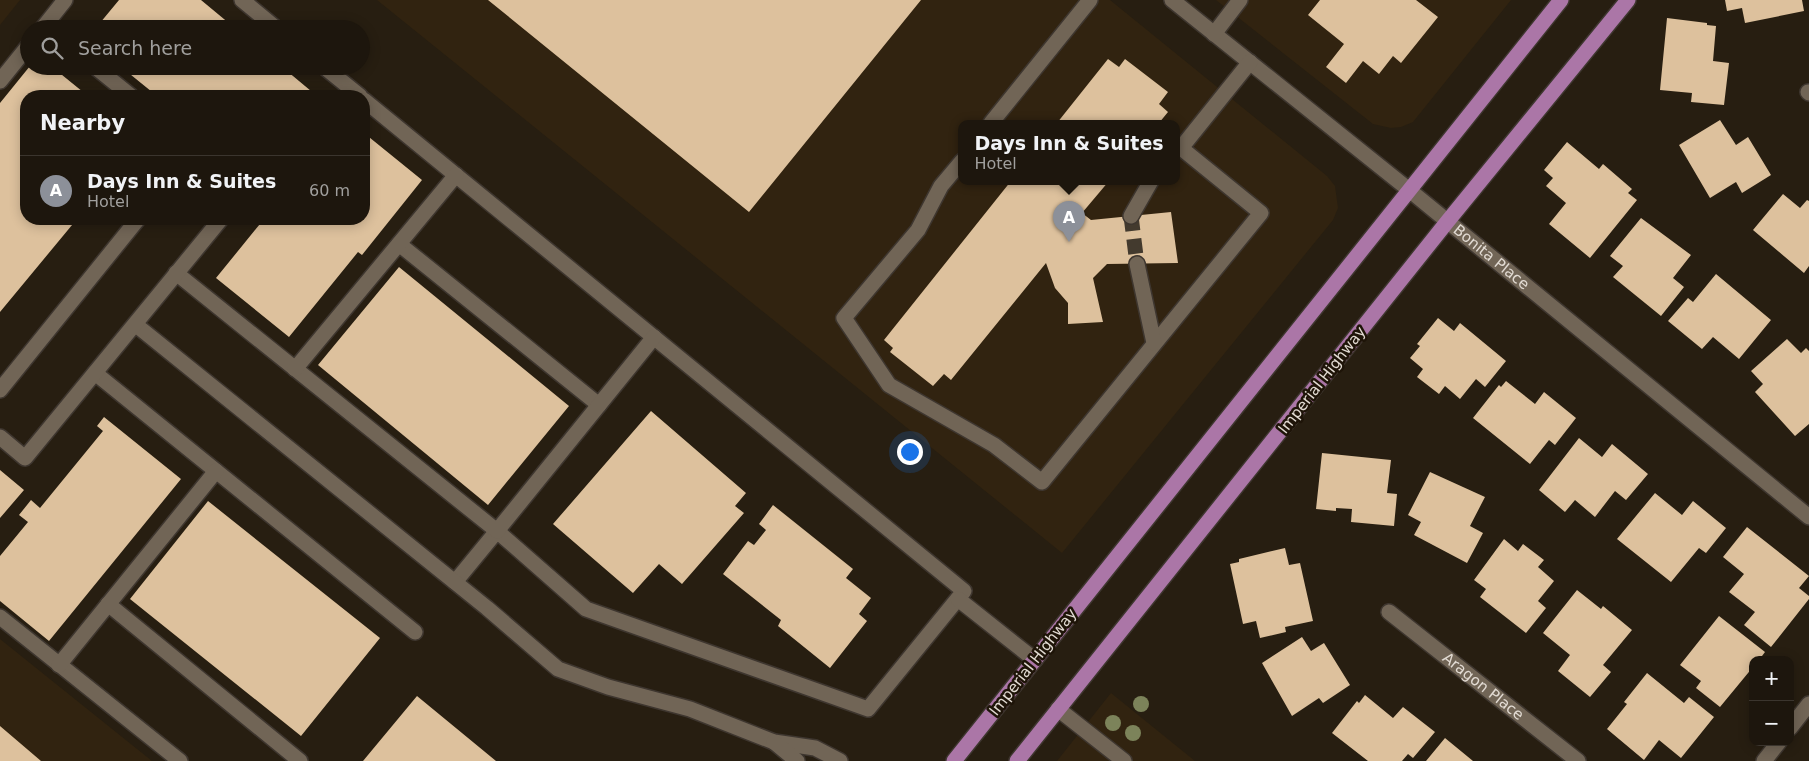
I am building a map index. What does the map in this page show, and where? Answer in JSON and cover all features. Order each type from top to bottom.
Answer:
[{"type":"main road","name":"Imperial Highway","points":[[954,761],[1560,0]]},
{"type":"main road","name":"Imperial Highway","points":[[1017,761],[1447,222],[1628,0]]},
{"type":"street","points":[[50,20],[65,0]]},
{"type":"street","points":[[242,0],[266,20]]},
{"type":"street","points":[[993,120],[1090,0]]},
{"type":"street","name":"Bonita Place","points":[[1172,0],[1408,189],[1809,517]]},
{"type":"street","points":[[1214,34],[1240,0]]},
{"type":"street","points":[[0,80],[20,56]]},
{"type":"street","points":[[1180,148],[1250,62]]},
{"type":"street","points":[[105,75],[124,90]]},
{"type":"street","points":[[334,75],[353,90]]},
{"type":"street","points":[[176,273],[497,532],[586,609],[868,709],[964,591],[370,105]]},
{"type":"street","points":[[958,166],[941,186],[918,230],[844,318],[889,385],[994,445],[1042,482],[1260,213],[1180,152]]},
{"type":"street","points":[[295,369],[456,176]]},
{"type":"street","points":[[1131,216],[1148,185]]},
{"type":"street","points":[[0,390],[133,225]]},
{"type":"street","points":[[0,437],[25,458],[136,325],[216,225]]},
{"type":"street","points":[[399,244],[599,405]]},
{"type":"street","points":[[1137,264],[1154,343]]},
{"type":"street","points":[[136,325],[455,582],[558,669],[608,687],[690,709],[774,742],[815,748],[840,761]]},
{"type":"street","points":[[455,582],[654,337]]},
{"type":"street","points":[[95,373],[415,632]]},
{"type":"street","points":[[59,665],[216,471]]},
{"type":"street","points":[[958,599],[1035,660]]},
{"type":"street","points":[[108,604],[300,761]]},
{"type":"street","name":"Aragon Place","points":[[1389,612],[1578,761]]},
{"type":"street","points":[[0,617],[180,761]]},
{"type":"street","points":[[1794,723],[1809,704]]},
{"type":"street","points":[[1058,709],[1124,761]]},
{"type":"street","points":[[774,742],[797,761]]},
{"type":"street","points":[[1764,761],[1776,746]]},
{"type":"shaded area","points":[[0,0],[20,0],[0,25]]},
{"type":"shaded area","points":[[377,0],[1110,0],[1327,176],[1335,186],[1338,208],[1333,220],[1062,553]]},
{"type":"shaded area","points":[[1216,0],[1511,0],[1413,122],[1401,127],[1391,128],[1373,124]]},
{"type":"shaded area","points":[[0,639],[152,761],[0,761]]},
{"type":"shaded area","points":[[1111,693],[1195,761],[1057,761]]},
{"type":"building","points":[[119,0],[201,0],[225,20],[102,20]]},
{"type":"building","points":[[488,0],[921,0],[749,212]]},
{"type":"building","points":[[1320,0],[1416,0],[1438,17],[1401,63],[1393,56],[1379,74],[1363,61],[1346,83],[1326,67],[1344,44],[1308,15]]},
{"type":"building","points":[[1725,0],[1802,0],[1804,11],[1745,23],[1742,8],[1727,11]]},
{"type":"building","points":[[1667,18],[1707,23],[1707,25],[1716,26],[1713,61],[1729,63],[1724,105],[1691,102],[1692,93],[1660,90]]},
{"type":"building","points":[[1108,59],[1119,67],[1125,59],[1168,92],[1159,104],[1168,112],[1161,120],[1059,120]]},
{"type":"building","points":[[23,75],[62,75],[81,90],[20,90],[20,225],[72,225],[0,312],[0,103]]},
{"type":"building","points":[[131,75],[292,75],[310,90],[150,90]]},
{"type":"building","points":[[1720,120],[1736,145],[1748,137],[1771,175],[1742,193],[1736,182],[1710,198],[1679,145]]},
{"type":"building","points":[[370,138],[422,180],[362,255],[358,252],[289,337],[216,278],[259,225],[370,225]]},
{"type":"building","points":[[1567,142],[1599,169],[1603,164],[1632,189],[1628,193],[1637,200],[1590,258],[1549,224],[1566,203],[1546,186],[1553,178],[1544,170]]},
{"type":"building","points":[[1008,185],[1106,185],[1082,213],[1091,220],[1171,212],[1178,263],[1107,264],[1093,278],[1103,322],[1068,324],[1068,303],[1055,288],[1046,263],[951,380],[944,374],[933,386],[890,352],[893,348],[884,340]]},
{"type":"building","points":[[1783,194],[1800,208],[1807,200],[1809,201],[1809,266],[1804,273],[1753,230]]},
{"type":"building","points":[[1641,218],[1691,255],[1673,278],[1684,287],[1661,316],[1613,277],[1623,266],[1610,256]]},
{"type":"building","points":[[399,267],[569,406],[488,505],[318,365]]},
{"type":"building","points":[[1716,274],[1771,320],[1739,359],[1713,337],[1702,349],[1668,321],[1688,298],[1693,302]]},
{"type":"building","points":[[1438,318],[1454,331],[1460,323],[1506,361],[1485,387],[1476,379],[1460,399],[1445,386],[1439,394],[1417,377],[1423,369],[1410,358],[1420,346],[1417,344]]},
{"type":"building","points":[[1787,339],[1801,353],[1806,348],[1809,351],[1809,424],[1795,436],[1755,392],[1763,384],[1751,371]]},
{"type":"building","points":[[1506,381],[1535,404],[1544,392],[1576,418],[1555,445],[1549,440],[1530,464],[1473,418],[1499,385],[1501,387]]},
{"type":"building","points":[[651,411],[746,493],[735,506],[744,513],[682,584],[659,564],[633,593],[553,524]]},
{"type":"building","points":[[104,417],[181,479],[49,641],[0,601],[0,556],[28,522],[19,515],[31,500],[40,508],[103,431],[97,426]]},
{"type":"building","points":[[1579,438],[1602,457],[1612,444],[1648,474],[1626,500],[1615,491],[1595,517],[1575,500],[1565,512],[1539,490]]},
{"type":"building","points":[[1322,453],[1391,460],[1387,493],[1397,494],[1394,526],[1351,522],[1352,509],[1336,508],[1336,511],[1316,509]]},
{"type":"building","points":[[0,470],[24,490],[0,518]]},
{"type":"building","points":[[1430,472],[1485,497],[1470,526],[1483,533],[1467,563],[1414,535],[1421,522],[1408,515]]},
{"type":"building","points":[[1655,493],[1682,515],[1693,501],[1726,528],[1706,553],[1699,548],[1671,582],[1617,539]]},
{"type":"building","points":[[208,501],[380,638],[301,736],[130,599]]},
{"type":"building","points":[[773,505],[853,569],[846,578],[871,598],[859,614],[867,621],[830,668],[778,626],[781,620],[723,574],[748,541],[754,545],[766,530],[759,524]]},
{"type":"building","points":[[1747,527],[1809,576],[1799,588],[1809,596],[1809,599],[1771,647],[1744,625],[1755,612],[1729,592],[1744,574],[1723,557]]},
{"type":"building","points":[[1504,539],[1518,551],[1523,544],[1544,560],[1538,567],[1554,581],[1538,601],[1546,608],[1526,633],[1480,597],[1486,589],[1474,580]]},
{"type":"building","points":[[1285,548],[1289,565],[1300,563],[1313,621],[1285,627],[1286,632],[1260,638],[1256,621],[1243,624],[1230,564],[1239,562],[1239,559]]},
{"type":"building","points":[[1577,590],[1601,609],[1603,606],[1632,630],[1603,665],[1611,672],[1590,697],[1558,671],[1570,655],[1543,633]]},
{"type":"building","points":[[1719,616],[1765,652],[1762,656],[1749,656],[1749,672],[1720,707],[1696,688],[1701,681],[1680,665]]},
{"type":"building","points":[[1302,637],[1311,651],[1324,643],[1350,685],[1323,703],[1319,698],[1292,716],[1262,663]]},
{"type":"building","points":[[1647,673],[1684,703],[1689,697],[1714,717],[1681,758],[1659,740],[1644,760],[1607,729],[1627,704],[1624,702]]},
{"type":"building","points":[[1365,695],[1393,718],[1403,707],[1435,732],[1413,758],[1408,754],[1402,761],[1368,761],[1332,733],[1357,701],[1359,703]]},
{"type":"building","points":[[417,696],[496,761],[363,761]]},
{"type":"building","points":[[0,726],[41,761],[0,761]]},
{"type":"building","points":[[1445,738],[1473,761],[1426,761]]},
{"type":"tunnel","points":[[1131,216],[1137,264]]},
{"type":"place","name":"Days Inn & Suites","points":[[1069,242]]}]
